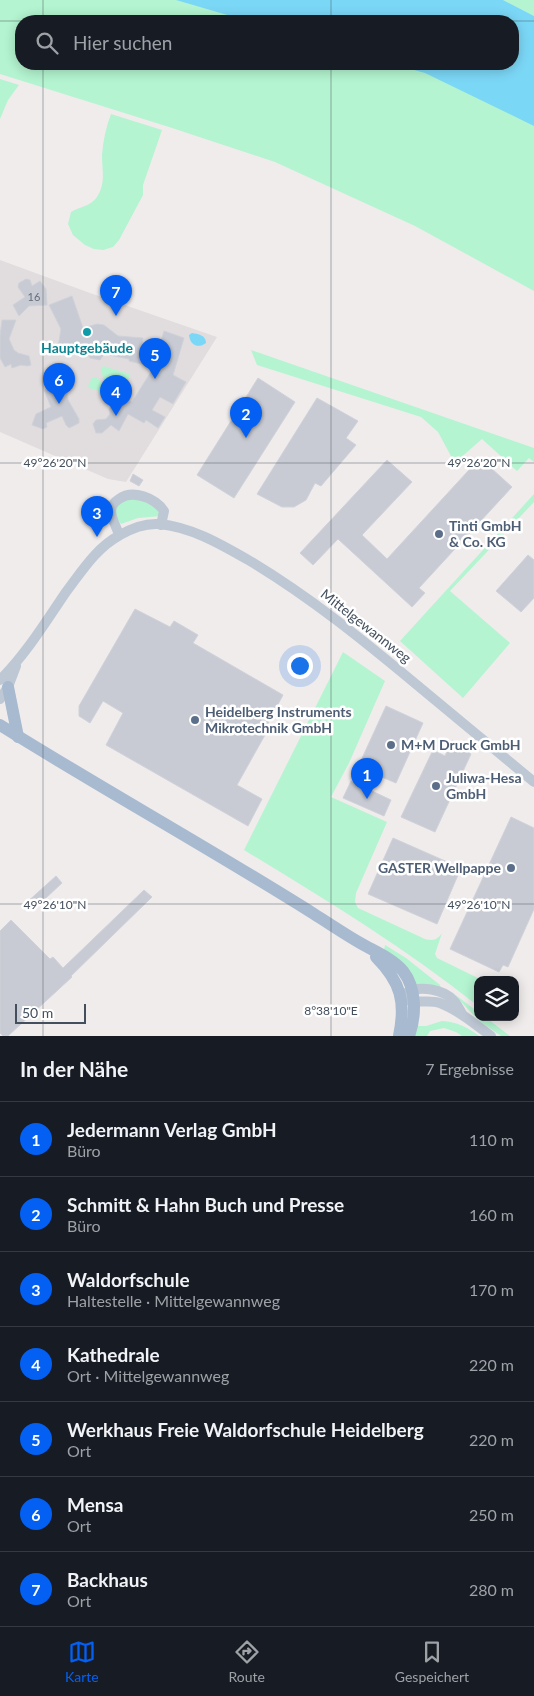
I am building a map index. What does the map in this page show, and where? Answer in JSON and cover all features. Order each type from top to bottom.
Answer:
[{"type":"main road","points":[[4,683],[18,737]]},
{"type":"main road","points":[[0,725],[120,799],[243,870],[394,962],[404,972],[406,992],[399,1036]]},
{"type":"main road","points":[[406,992],[414,1002],[414,1023],[409,1036]]},
{"type":"street","points":[[119,535],[111,515],[111,509],[117,501],[130,494],[144,497],[162,507],[164,511],[161,525]]},
{"type":"street","name":"Mittelgewannweg","points":[[0,700],[4,683],[88,562],[104,545],[119,535],[142,525],[161,525],[191,531],[204,537],[238,554],[288,584],[348,628],[534,782]]},
{"type":"street","points":[[406,992],[426,989],[443,993],[453,1000],[464,1016]]},
{"type":"street","points":[[414,1002],[426,1000],[440,1003],[464,1016],[491,1036]]},
{"type":"shaded area","points":[[0,260],[217,337],[126,482],[108,479],[0,432]]},
{"type":"green space","points":[[0,0],[374,0],[414,15],[15,15],[15,70],[519,70],[519,65],[534,66],[534,291],[415,226],[275,162],[0,74]]},
{"type":"green space","points":[[503,0],[534,0],[534,16]]},
{"type":"green space","points":[[0,79],[19,85],[8,100],[0,119]]},
{"type":"green space","points":[[111,114],[162,130],[143,185],[143,195],[119,240],[113,247],[103,250],[85,245],[73,235],[68,224],[71,212],[92,202],[102,187],[103,145]]},
{"type":"green space","points":[[251,350],[534,448],[534,462],[529,458],[517,471],[482,439],[458,460],[452,458],[438,432],[421,417],[257,365]]},
{"type":"green space","points":[[103,366],[129,374],[129,378],[117,388],[108,389],[101,372]]},
{"type":"green space","points":[[97,377],[104,388],[103,395],[101,396],[97,390],[88,386],[92,378]]},
{"type":"green space","points":[[534,494],[534,502],[450,591],[510,643],[463,698],[400,641]]},
{"type":"green space","points":[[130,498],[144,501],[161,511],[161,516],[138,518],[121,524],[116,515],[116,508]]},
{"type":"green space","points":[[343,652],[385,681],[349,763],[331,797],[387,822],[356,893],[355,902],[358,908],[425,939],[435,939],[442,933],[435,954],[437,958],[474,976],[474,1003],[393,944],[334,905],[244,850]]},
{"type":"green space","points":[[385,945],[406,958],[440,985],[441,989],[422,987],[415,983],[384,950]]},
{"type":"green space","points":[[453,993],[474,1009],[474,1016]]},
{"type":"green space","points":[[442,1021],[462,1026],[479,1036],[462,1036],[444,1028],[430,1031],[427,1036],[413,1036],[418,1026],[426,1026]]},
{"type":"green space","points":[[479,1021],[490,1021],[510,1036],[501,1036]]},
{"type":"water","points":[[176,0],[503,0],[534,16],[534,126],[425,73],[414,70],[519,70],[519,15],[227,15]]},
{"type":"water","points":[[192,333],[199,334],[206,340],[206,343],[200,346],[193,344],[189,335]]},
{"type":"building","points":[[26,279],[30,280],[32,286],[40,281],[46,289],[47,305],[29,306],[19,316],[13,305],[25,297],[18,287],[19,283]]},
{"type":"building","points":[[72,296],[83,328],[97,324],[104,325],[118,336],[143,338],[141,351],[156,357],[164,331],[184,338],[173,375],[186,382],[173,404],[160,397],[152,410],[165,417],[158,428],[146,420],[144,423],[128,414],[119,431],[111,425],[102,433],[96,433],[93,424],[96,420],[106,419],[110,414],[109,409],[119,396],[132,402],[154,367],[104,354],[100,360],[90,358],[87,352],[60,350],[58,347],[61,329],[49,305]]},
{"type":"building","points":[[2,320],[16,320],[9,339],[14,350],[29,356],[31,365],[21,365],[12,368],[11,364],[5,367],[0,358]]},
{"type":"building","points":[[258,378],[295,402],[234,498],[197,475]]},
{"type":"building","points":[[60,382],[67,390],[68,400],[79,419],[79,423],[69,428],[62,416],[46,423],[47,427],[43,429],[32,425],[36,414],[51,407],[44,390]]},
{"type":"building","points":[[317,398],[358,421],[346,438],[356,445],[321,486],[315,483],[306,500],[294,507],[282,507],[257,494]]},
{"type":"building","name":"Tinti GmbH & Co. KG","points":[[480,458],[512,487],[419,588],[425,593],[412,607],[338,539],[313,565],[300,553],[387,460],[412,482],[362,535],[387,559]]},
{"type":"building","points":[[133,474],[143,480],[139,486],[130,481]]},
{"type":"building","points":[[528,555],[534,560],[534,598],[521,612],[496,591]]},
{"type":"building","name":"Heidelberg Instruments Mikrotechnik GmbH","points":[[135,609],[170,627],[174,621],[198,635],[193,643],[283,695],[267,725],[270,726],[237,785],[262,799],[248,826],[106,745],[123,713],[103,701],[90,723],[79,716],[79,706]]},
{"type":"building","name":"M+M Druck GmbH","points":[[386,706],[423,723],[396,783],[358,767]]},
{"type":"building","name":"Juliwa-Hesa GmbH","points":[[452,740],[471,754],[435,832],[401,817],[433,750],[445,756]]},
{"type":"building","points":[[351,781],[391,800],[384,816],[343,798]]},
{"type":"building","name":"GASTER Wellpappe","points":[[511,817],[534,828],[534,909],[508,967],[503,965],[499,972],[450,949]]},
{"type":"building","points":[[393,838],[461,868],[437,924],[368,894]]},
{"type":"building","points":[[56,876],[62,883],[32,911],[25,904]]},
{"type":"building","points":[[144,890],[152,897],[72,977],[8,1036],[3,1036],[0,1033],[0,931],[11,920],[50,959],[53,957],[63,968]]},
{"type":"place","name":"Backhaus","points":[[116,316]]},
{"type":"place","name":"Hauptgebäude","points":[[87,332]]},
{"type":"place","name":"Werkhaus Freie Waldorfschule Heidelberg","points":[[155,379]]},
{"type":"place","name":"Mensa","points":[[59,404]]},
{"type":"place","name":"Kathedrale","points":[[116,416]]},
{"type":"place","name":"Schmitt & Hahn Buch und Presse","points":[[246,438]]},
{"type":"place","name":"Tinti GmbH & Co. KG","points":[[439,534]]},
{"type":"place","name":"Waldorfschule","points":[[97,537]]},
{"type":"place","name":"Heidelberg Instruments Mikrotechnik GmbH","points":[[195,720]]},
{"type":"place","name":"M+M Druck GmbH","points":[[391,745]]},
{"type":"place","name":"Juliwa-Hesa GmbH","points":[[436,786]]},
{"type":"place","name":"Jedermann Verlag GmbH","points":[[367,799]]},
{"type":"place","name":"GASTER Wellpappe","points":[[511,868]]}]
